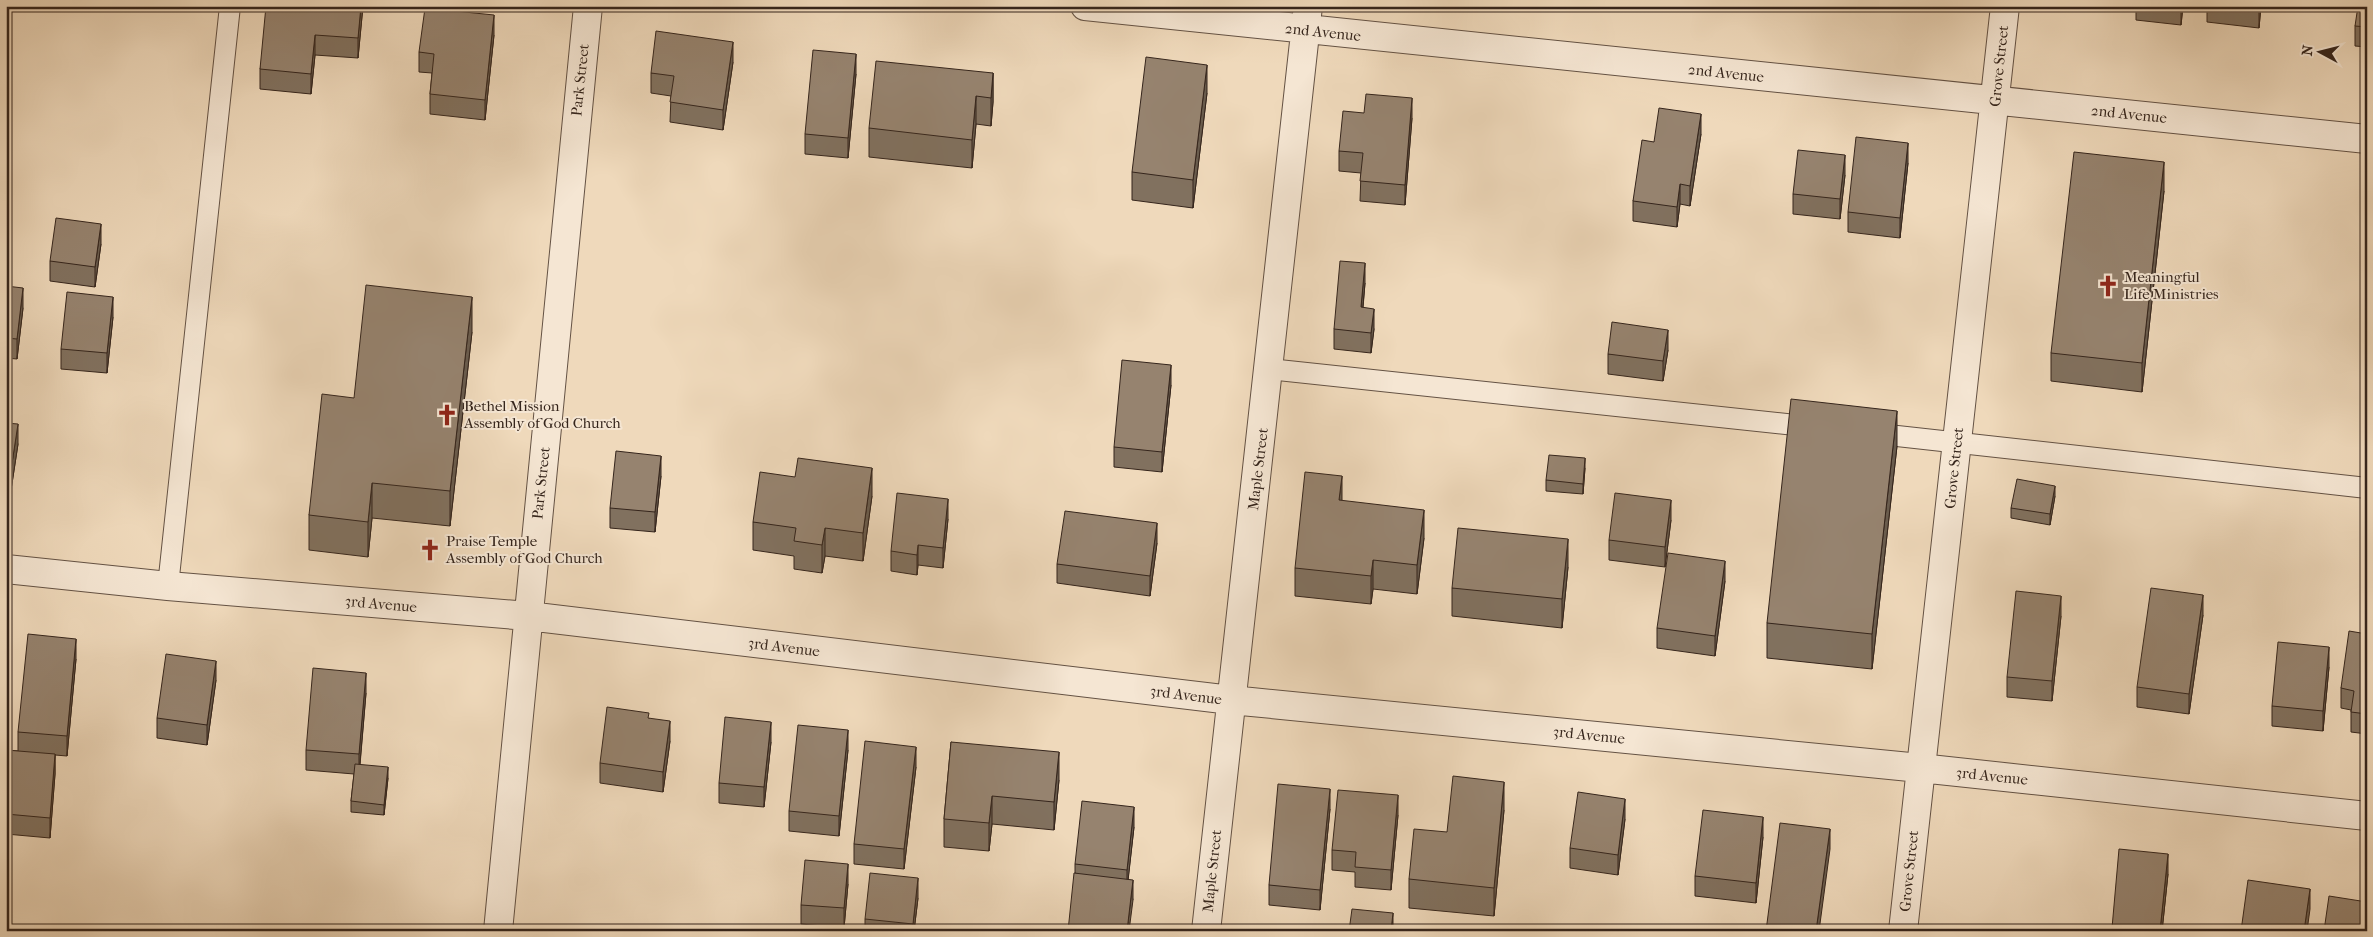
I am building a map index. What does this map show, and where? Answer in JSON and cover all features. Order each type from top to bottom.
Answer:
[{"type":"street","name":"Park Street","points":[[498,931],[588,6]]},
{"type":"street","name":"2nd Avenue","points":[[1086,6],[1307,18],[1995,100],[2367,140]]},
{"type":"street","name":"Grove Street","points":[[1903,931],[2005,6]]},
{"type":"street","name":"Maple Street","points":[[1206,931],[1307,18]]},
{"type":"street","name":"3rd Avenue","points":[[6,569],[168,586],[528,616],[1231,700],[1920,768],[2367,816]]},
{"type":"lane","points":[[168,586],[230,6]]},
{"type":"lane","points":[[1269,369],[1957,442],[2367,488]]},
{"type":"building","points":[[266,6],[361,6],[358,38],[315,35],[311,74],[260,69]]},
{"type":"building","points":[[2358,6],[2367,6],[2367,27],[2355,26]]},
{"type":"building","points":[[425,8],[494,15],[485,100],[430,94],[434,54],[419,52]]},
{"type":"building","points":[[656,31],[733,42],[723,110],[670,102],[674,76],[651,73]]},
{"type":"building","points":[[813,50],[856,54],[848,138],[805,134]]},
{"type":"building","points":[[1146,57],[1207,65],[1193,180],[1132,172]]},
{"type":"building","points":[[876,61],[993,73],[991,98],[976,96],[972,140],[869,128]]},
{"type":"building","points":[[1366,94],[1412,98],[1405,185],[1360,181],[1363,153],[1339,151],[1343,111],[1364,113]]},
{"type":"building","points":[[1659,108],[1701,114],[1690,186],[1680,184],[1677,207],[1633,201],[1642,140],[1654,142]]},
{"type":"building","points":[[1856,137],[1908,143],[1900,218],[1848,212]]},
{"type":"building","points":[[1798,150],[1845,155],[1840,199],[1793,194]]},
{"type":"building","name":"Meaningful Life Ministries","points":[[2074,152],[2164,162],[2142,363],[2051,353]]},
{"type":"building","points":[[56,218],[101,224],[95,267],[50,261]]},
{"type":"building","points":[[1340,261],[1365,263],[1361,307],[1374,309],[1371,333],[1334,329]]},
{"type":"building","points":[[366,285],[472,297],[450,491],[372,483],[368,522],[309,515],[322,394],[354,398]]},
{"type":"building","points":[[6,286],[23,288],[17,339],[6,338]]},
{"type":"building","points":[[67,292],[113,297],[107,353],[61,349]]},
{"type":"building","points":[[1612,322],[1668,330],[1663,361],[1608,354]]},
{"type":"building","points":[[1122,360],[1171,365],[1162,452],[1114,447]]},
{"type":"building","points":[[1791,399],[1897,411],[1872,634],[1767,623]]},
{"type":"building","points":[[6,423],[18,424],[11,470],[6,470]]},
{"type":"building","points":[[616,451],[661,456],[655,512],[610,508]]},
{"type":"building","points":[[1549,455],[1585,458],[1583,484],[1546,480]]},
{"type":"building","points":[[798,458],[872,468],[863,533],[825,528],[822,545],[794,541],[796,528],[753,522],[760,472],[795,477]]},
{"type":"building","points":[[1305,472],[1342,476],[1339,500],[1424,510],[1417,565],[1373,560],[1371,576],[1295,568]]},
{"type":"building","points":[[2017,479],[2055,486],[2050,514],[2011,508]]},
{"type":"building","points":[[897,493],[948,499],[943,548],[918,545],[917,555],[891,551]]},
{"type":"building","points":[[1615,493],[1671,500],[1665,547],[1609,540]]},
{"type":"building","points":[[1065,511],[1157,523],[1150,576],[1057,564]]},
{"type":"building","points":[[1458,528],[1568,539],[1562,599],[1452,588]]},
{"type":"building","points":[[1668,553],[1725,561],[1715,636],[1657,628]]},
{"type":"building","points":[[2151,588],[2203,595],[2189,694],[2137,687]]},
{"type":"building","points":[[2016,591],[2061,596],[2052,681],[2007,677]]},
{"type":"building","points":[[2349,631],[2367,634],[2367,714],[2351,712],[2354,691],[2341,688]]},
{"type":"building","points":[[28,634],[76,639],[67,736],[18,732]]},
{"type":"building","points":[[2278,642],[2329,647],[2323,711],[2272,706]]},
{"type":"building","points":[[166,654],[216,661],[207,725],[157,718]]},
{"type":"building","points":[[313,668],[366,673],[359,754],[306,750]]},
{"type":"building","points":[[607,707],[649,713],[648,718],[670,721],[663,772],[600,763]]},
{"type":"building","points":[[725,717],[771,722],[764,787],[719,783]]},
{"type":"building","points":[[798,725],[848,730],[839,816],[789,811]]},
{"type":"building","points":[[865,741],[916,747],[904,849],[854,844]]},
{"type":"building","points":[[951,742],[1059,752],[1054,802],[992,796],[989,823],[944,819]]},
{"type":"building","points":[[6,750],[55,754],[50,818],[6,814]]},
{"type":"building","points":[[355,764],[388,767],[384,805],[351,801]]},
{"type":"building","points":[[1453,776],[1504,782],[1494,888],[1409,879],[1414,829],[1447,832]]},
{"type":"building","points":[[1278,784],[1330,789],[1320,890],[1269,885]]},
{"type":"building","points":[[1338,790],[1398,795],[1391,870],[1355,867],[1356,852],[1332,850]]},
{"type":"building","points":[[1578,792],[1625,799],[1618,855],[1570,848]]},
{"type":"building","points":[[1082,801],[1134,807],[1127,870],[1075,864]]},
{"type":"building","points":[[1703,810],[1763,817],[1756,883],[1695,876]]},
{"type":"building","points":[[1780,823],[1830,829],[1816,931],[1766,931]]},
{"type":"building","points":[[2119,849],[2168,854],[2160,931],[2112,928]]},
{"type":"building","points":[[805,860],[848,864],[844,908],[801,905]]},
{"type":"building","points":[[870,873],[918,878],[913,924],[865,919]]},
{"type":"building","points":[[1074,873],[1133,880],[1127,931],[1068,931]]},
{"type":"building","points":[[2248,880],[2310,889],[2304,931],[2241,931]]},
{"type":"building","points":[[2329,896],[2367,902],[2367,931],[2324,931]]},
{"type":"building","points":[[1352,909],[1393,913],[1391,931],[1349,931]]},
{"type":"place","name":"Meaningful Life Ministries","points":[[2108,286]]},
{"type":"place","name":"Bethel Mission Assembly of God Church","points":[[447,415]]},
{"type":"place","name":"Praise Temple Assembly of God Church","points":[[430,550]]}]
